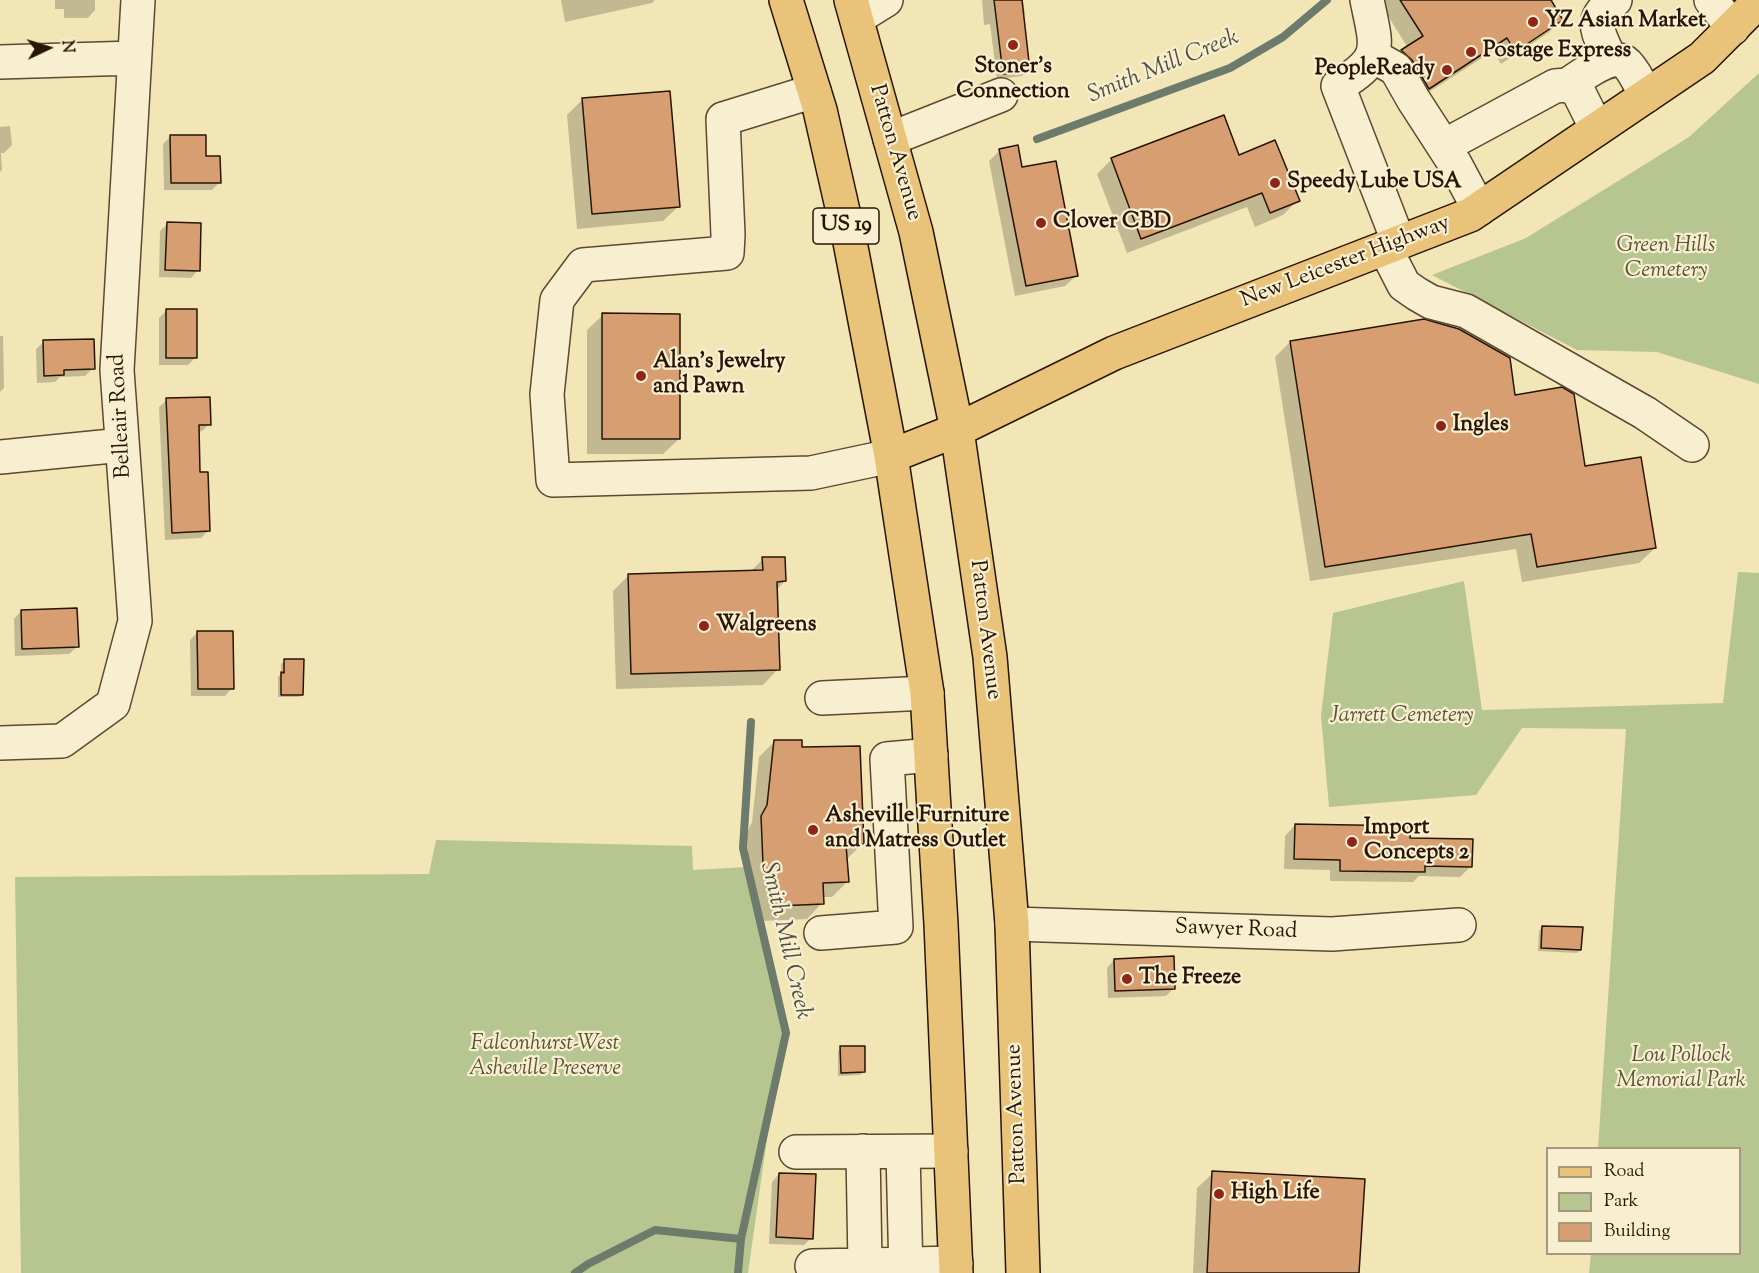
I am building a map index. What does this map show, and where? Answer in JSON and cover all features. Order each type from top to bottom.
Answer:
[{"type":"main road","name":"US 19","points":[[786,0],[820,110],[850,242],[891,456],[927,693],[938,862],[956,1268]]},
{"type":"main road","name":"New Leicester Highway","points":[[891,456],[957,429],[1114,353],[1470,215],[1702,58],[1759,1]]},
{"type":"main road","name":"Patton Avenue","points":[[854,9],[916,232],[957,429],[990,657],[1012,924],[1023,1273]]},
{"type":"street","name":"Belleair Road","points":[[0,742],[62,741],[113,704],[135,621],[117,370],[138,0]]},
{"type":"street","points":[[854,9],[886,0]]},
{"type":"street","points":[[1367,0],[1375,37],[1374,56],[1368,65],[1355,76],[1338,86],[1404,285],[1431,302],[1466,311],[1646,413],[1692,446]]},
{"type":"street","points":[[1610,60],[1597,27],[1598,16],[1604,8],[1616,0]]},
{"type":"street","points":[[1711,0],[1733,27]]},
{"type":"street","points":[[1374,56],[1396,69],[1444,146],[1479,209]]},
{"type":"street","points":[[0,62],[134,58]]},
{"type":"street","points":[[1444,146],[1555,86],[1567,85],[1610,60],[1623,61],[1629,65],[1646,96]]},
{"type":"street","points":[[1567,85],[1582,97],[1597,129]]},
{"type":"street","points":[[814,91],[723,119],[727,253],[583,265],[557,300],[546,394],[553,480],[811,473],[891,456]]},
{"type":"street","points":[[890,139],[1001,95]]},
{"type":"street","points":[[0,458],[122,445]]},
{"type":"street","points":[[822,698],[927,693]]},
{"type":"street","points":[[896,927],[887,759],[931,754]]},
{"type":"street","points":[[891,810],[934,807]]},
{"type":"street","points":[[893,866],[938,862]]},
{"type":"street","points":[[821,933],[941,924]]},
{"type":"street","name":"Sawyer Road","points":[[1012,924],[1332,934],[1459,925]]},
{"type":"street","points":[[863,1151],[865,1265]]},
{"type":"street","points":[[796,1152],[951,1151]]},
{"type":"street","points":[[903,1152],[906,1269]]},
{"type":"street","points":[[812,1266],[956,1268]]},
{"type":"green space","name":"Green Hills Cemetery","points":[[1759,73],[1759,384],[1657,352],[1577,350],[1432,275],[1526,238],[1689,137]]},
{"type":"green space","name":"Lou Pollock Memorial Park","points":[[1738,572],[1759,573],[1759,1273],[1589,1273],[1591,1255],[1741,1255],[1741,1147],[1598,1147],[1626,729],[1522,728],[1476,795],[1329,807],[1321,716],[1333,613],[1464,581],[1482,710],[1723,703]]},
{"type":"green space","name":"Falconhurst-West Asheville Preserve","points":[[436,840],[692,846],[693,870],[747,867],[784,1018],[748,1273],[21,1273],[15,877],[429,874]]},
{"type":"building","name":"Stoner's Connection","points":[[994,0],[1022,0],[1030,71],[1003,74]]},
{"type":"building","points":[[1400,0],[1551,0],[1563,20],[1515,52],[1507,38],[1429,89],[1412,60],[1401,50],[1423,36]]},
{"type":"building","points":[[670,91],[680,207],[592,214],[582,98]]},
{"type":"building","points":[[1224,115],[1239,155],[1275,140],[1300,201],[1270,213],[1262,193],[1141,239],[1111,158]]},
{"type":"building","points":[[170,135],[206,135],[206,156],[220,156],[221,183],[171,183]]},
{"type":"building","name":"Clover CBD","points":[[1018,145],[1022,167],[1056,161],[1078,276],[1026,286],[999,149]]},
{"type":"building","points":[[167,222],[201,223],[200,271],[165,270]]},
{"type":"building","points":[[166,309],[197,309],[197,358],[166,358]]},
{"type":"building","name":"Alan's Jewelry and Pawn","points":[[602,313],[680,314],[680,439],[602,439]]},
{"type":"building","name":"Ingles","points":[[1424,319],[1459,329],[1510,358],[1515,395],[1562,387],[1574,394],[1585,466],[1641,457],[1656,548],[1537,567],[1531,534],[1325,567],[1290,341]]},
{"type":"building","points":[[94,339],[95,369],[64,370],[64,375],[44,376],[43,340]]},
{"type":"building","points":[[210,397],[211,425],[199,425],[200,472],[208,472],[210,531],[172,533],[166,398]]},
{"type":"building","name":"Walgreens","points":[[762,557],[785,557],[786,581],[777,582],[780,670],[631,674],[628,574],[763,570]]},
{"type":"building","points":[[77,608],[79,647],[22,649],[21,610]]},
{"type":"building","points":[[197,631],[233,631],[234,689],[198,689]]},
{"type":"building","points":[[284,659],[304,659],[303,695],[281,695],[281,672],[284,673]]},
{"type":"building","name":"Asheville Furniture and Matress Outlet","points":[[774,740],[802,740],[802,747],[860,746],[864,844],[846,845],[849,882],[823,883],[824,904],[777,906],[767,890],[763,864],[761,816],[767,805]]},
{"type":"building","name":"Import Concepts 2","points":[[1295,824],[1411,826],[1410,838],[1473,839],[1472,867],[1425,866],[1425,872],[1340,871],[1340,860],[1294,859]]},
{"type":"building","points":[[1542,926],[1583,927],[1581,950],[1541,948]]},
{"type":"building","points":[[1174,956],[1175,989],[1115,991],[1114,959]]},
{"type":"building","points":[[840,1046],[865,1046],[865,1072],[841,1073]]},
{"type":"building","points":[[1212,1171],[1365,1179],[1359,1273],[1207,1273]]},
{"type":"building","points":[[779,1173],[816,1174],[813,1239],[776,1237]]},
{"type":"waterway","name":"Smith Mill Creek","points":[[1037,139],[1230,68],[1283,37],[1327,0]]},
{"type":"waterway","name":"Smith Mill Creek","points":[[738,1273],[741,1239],[786,1033],[743,848],[751,722]]},
{"type":"waterway","points":[[575,1273],[655,1230],[741,1239]]},
{"type":"place","name":"YZ Asian Market","points":[[1533,22]]},
{"type":"place","name":"Stoner's Connection","points":[[1013,45]]},
{"type":"place","name":"Postage Express","points":[[1471,52]]},
{"type":"place","name":"PeopleReady","points":[[1447,70]]},
{"type":"place","name":"Speedy Lube USA","points":[[1275,183]]},
{"type":"place","name":"Clover CBD","points":[[1041,223]]},
{"type":"place","name":"Alan's Jewelry and Pawn","points":[[641,376]]},
{"type":"place","name":"Ingles","points":[[1441,426]]},
{"type":"place","name":"Walgreens","points":[[704,626]]},
{"type":"place","name":"Asheville Furniture and Matress Outlet","points":[[813,830]]},
{"type":"place","name":"Import Concepts 2","points":[[1352,842]]},
{"type":"place","name":"The Freeze","points":[[1127,979]]},
{"type":"place","name":"High Life","points":[[1219,1194]]},
{"type":"park label","name":"Jarrett Cemetery","points":[[1402,717]]}]
